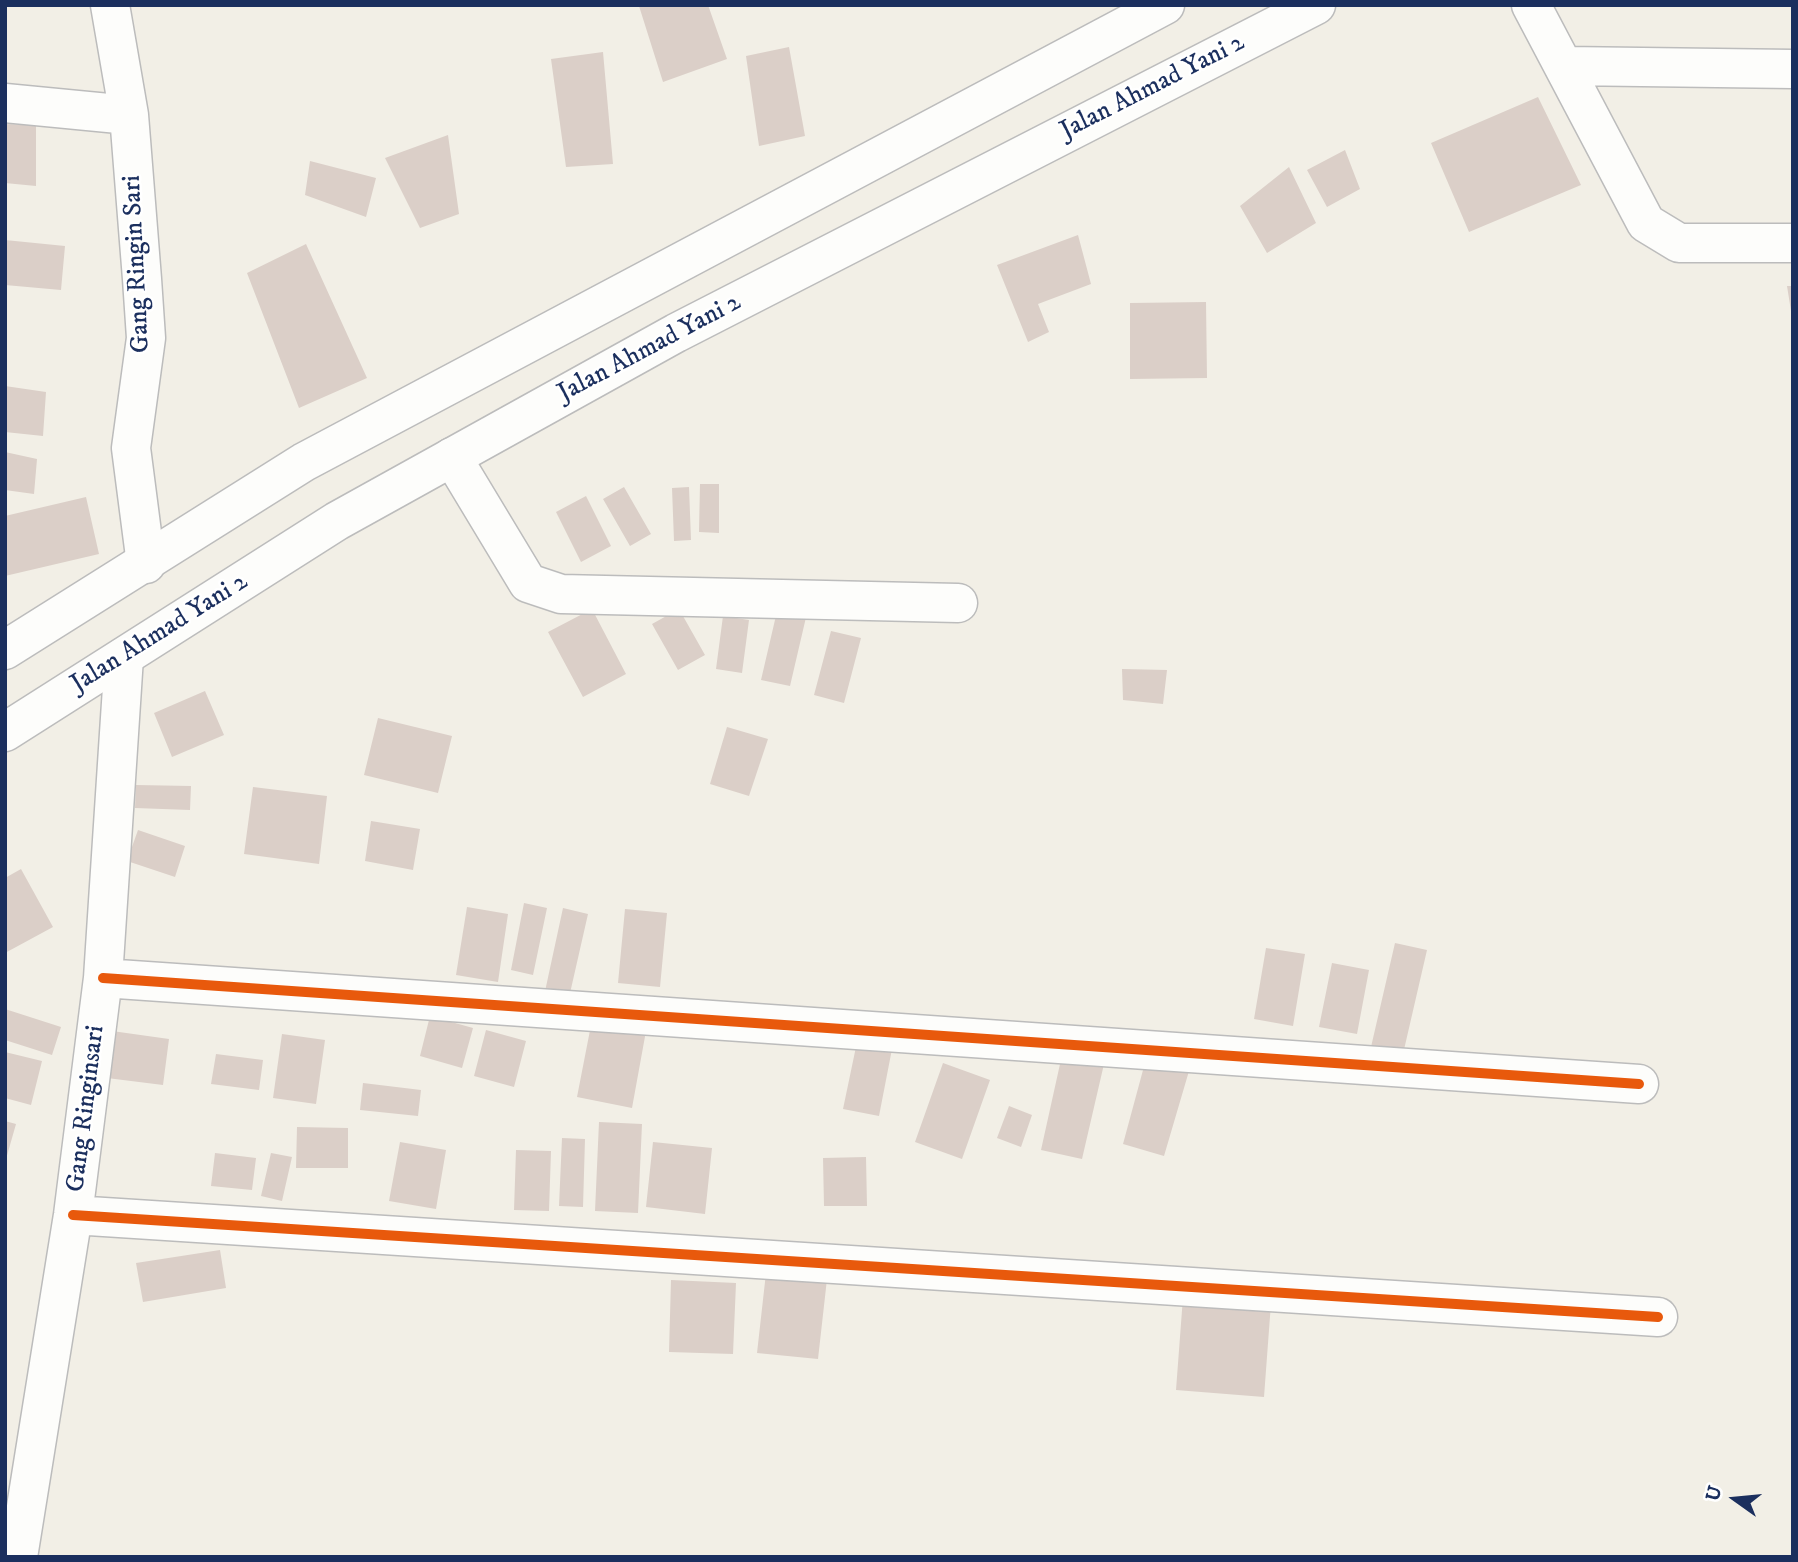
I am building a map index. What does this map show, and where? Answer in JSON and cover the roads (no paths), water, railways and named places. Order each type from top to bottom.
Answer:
[{"type":"main road","name":"Gang Ringin Sari","points":[[110,5],[119,114],[146,338],[131,449],[146,564]]},
{"type":"main road","points":[[13,638],[146,564],[304,462],[1166,5]]},
{"type":"main road","name":"Jalan Ahmad Yani 2","points":[[5,732],[337,521],[452,457],[676,333],[1316,5]]},
{"type":"main road","points":[[1531,5],[1566,66],[1646,223],[1679,243],[1793,243]]},
{"type":"main road","points":[[1566,66],[1793,69]]},
{"type":"main road","points":[[5,103],[119,114]]},
{"type":"main road","points":[[452,457],[528,583],[561,594],[958,603]]},
{"type":"main road","name":"Gang Ringinsari","points":[[18,1557],[73,1214],[103,978],[124,657]]},
{"type":"main road","points":[[103,978],[1639,1084]]},
{"type":"main road","points":[[73,1214],[1658,1317]]}]
